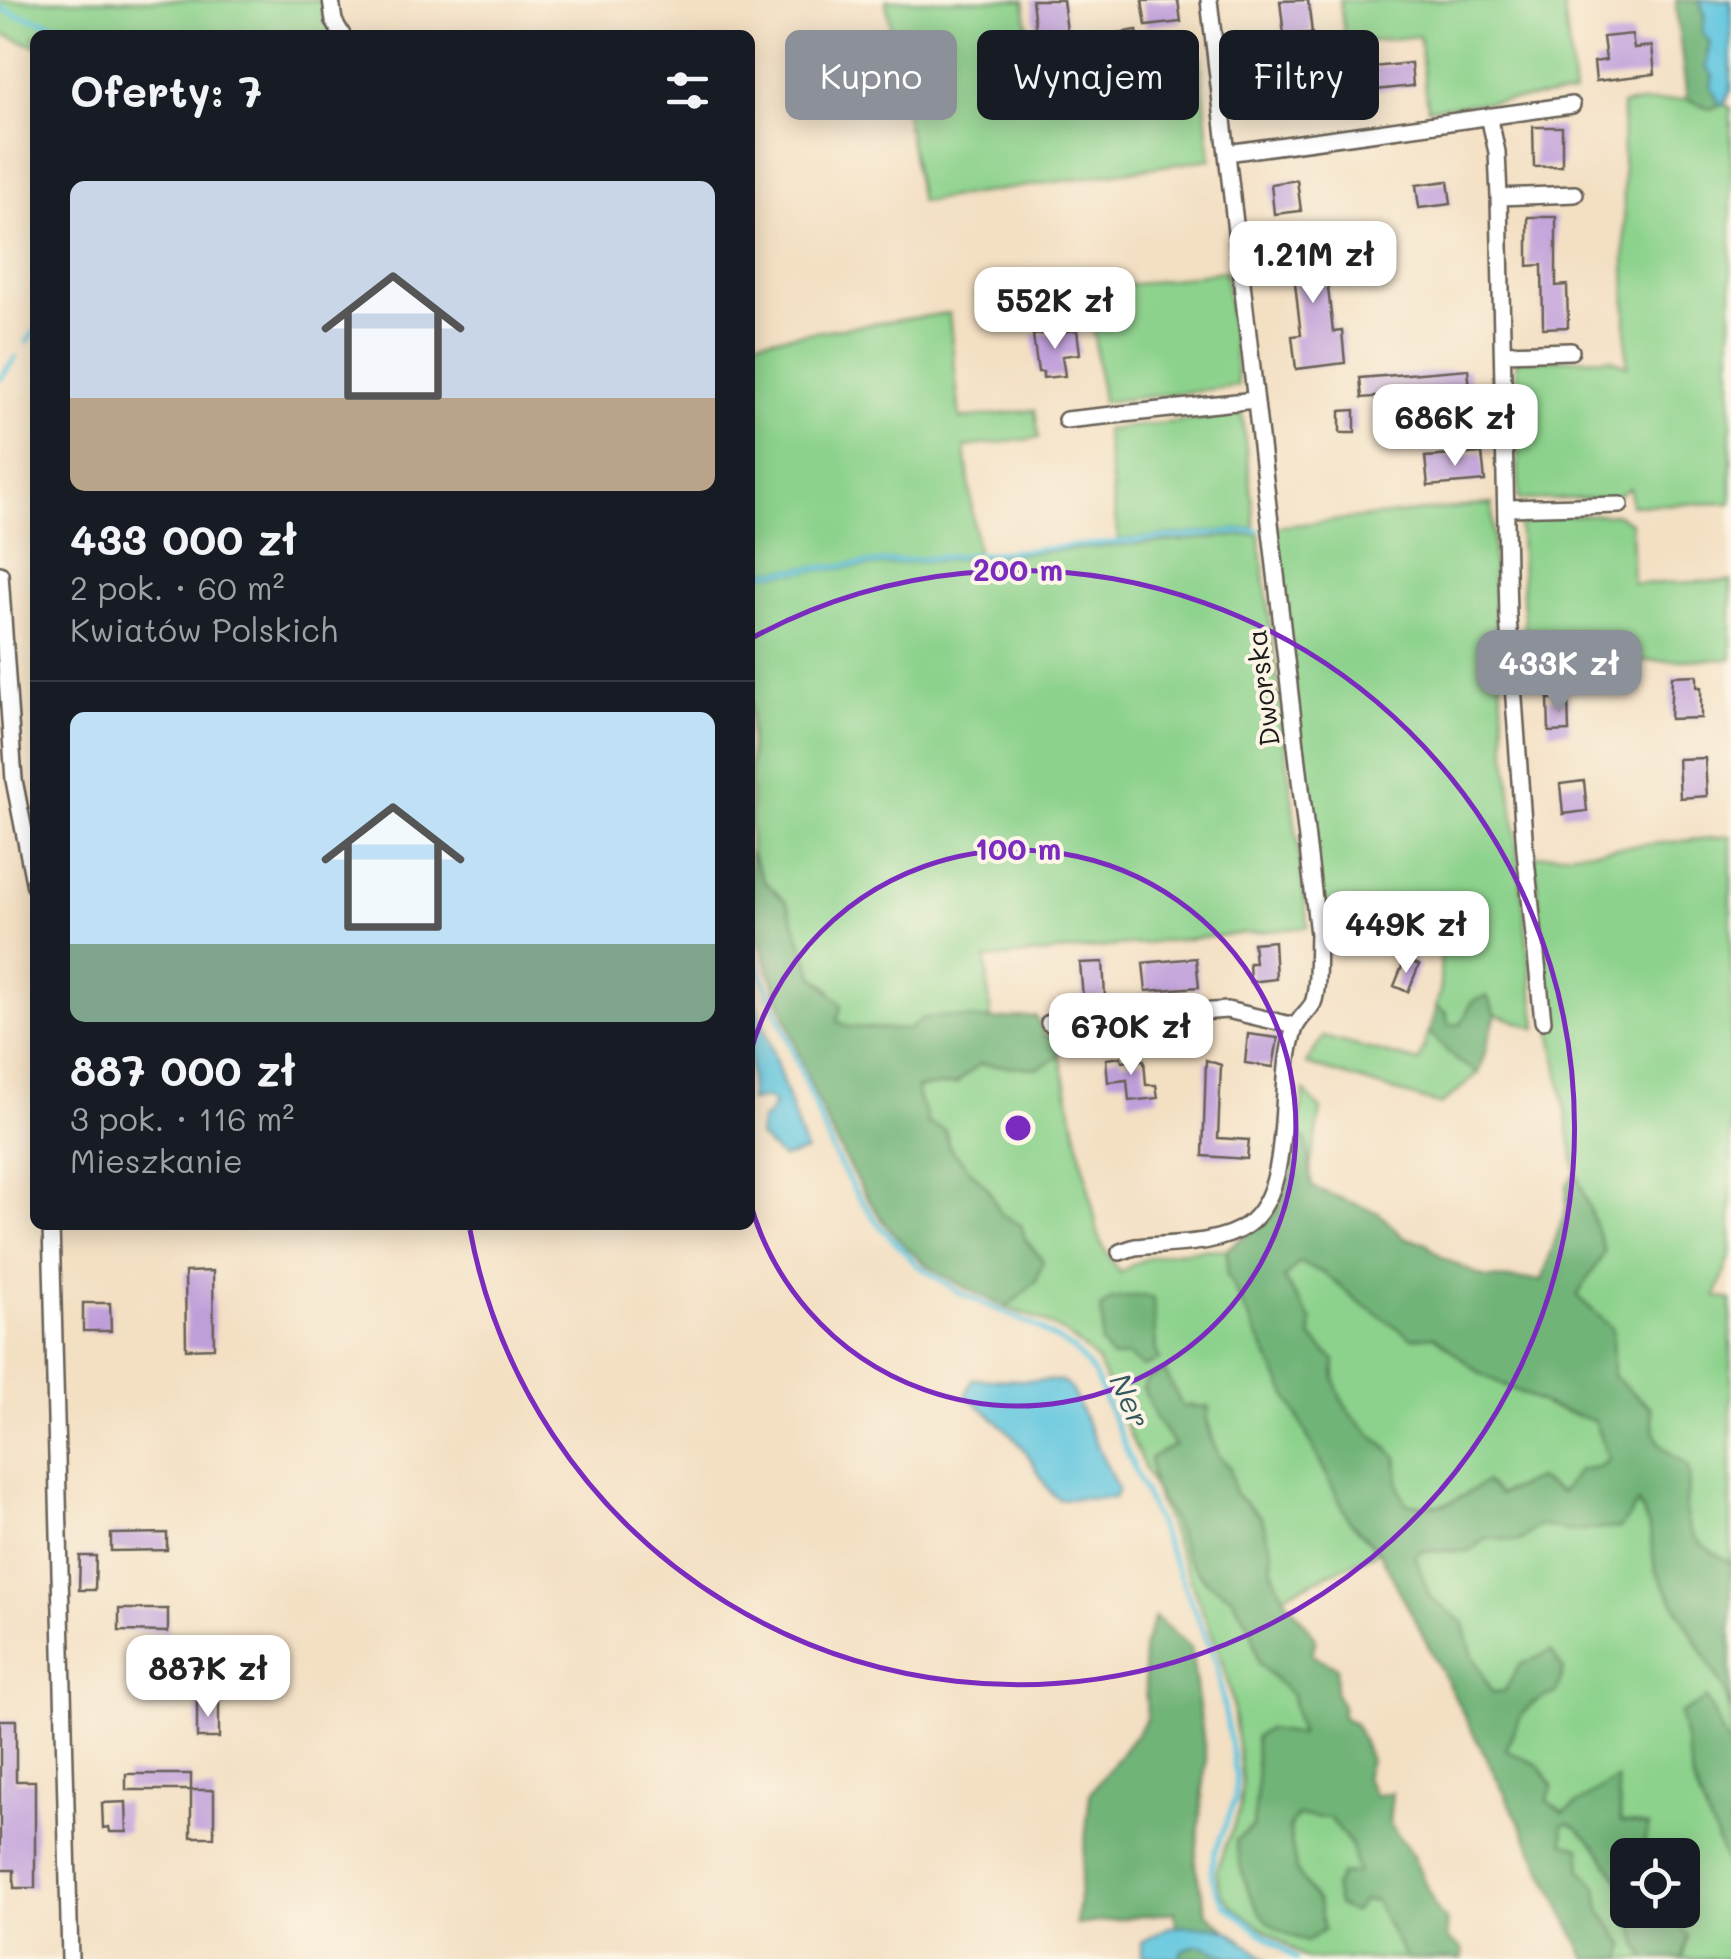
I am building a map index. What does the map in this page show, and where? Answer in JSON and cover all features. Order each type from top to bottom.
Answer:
[{"type":"street","points":[[331,0],[339,30]]},
{"type":"street","name":"Dworska","points":[[1120,1252],[1230,1234],[1250,1223],[1261,1210],[1281,1162],[1284,1090],[1296,1026],[1314,1001],[1318,934],[1209,0]]},
{"type":"street","points":[[1227,152],[1572,104]]},
{"type":"street","points":[[1490,116],[1499,196],[1508,617],[1525,850],[1543,1020]]},
{"type":"street","points":[[1499,196],[1575,194]]},
{"type":"street","points":[[1504,353],[1571,351]]},
{"type":"street","points":[[1066,420],[1255,400]]},
{"type":"street","points":[[1508,508],[1620,505]]},
{"type":"street","points":[[0,574],[14,780],[30,862]]},
{"type":"street","points":[[1512,665],[1622,661]]},
{"type":"street","points":[[1049,1023],[1226,1010],[1296,1026]]},
{"type":"street","points":[[51,1230],[70,1959]]},
{"type":"green space","points":[[0,0],[323,0],[324,18],[331,30],[30,30],[30,44],[0,33]]},
{"type":"green space","points":[[886,0],[1024,0],[1028,30],[977,30],[977,120],[1199,120],[1200,56],[1211,159],[920,202],[906,120],[957,120],[957,30],[891,30]]},
{"type":"green space","points":[[1340,0],[1563,0],[1574,94],[1428,108],[1419,36],[1379,40],[1379,30],[1343,30]]},
{"type":"green space","points":[[1675,0],[1700,0],[1711,43],[1707,54],[1720,105],[1711,109],[1687,99]]},
{"type":"green space","points":[[1731,26],[1731,90],[1724,104],[1731,108],[1731,503],[1631,505],[1630,488],[1613,498],[1519,500],[1516,360],[1611,358],[1627,366],[1622,105],[1687,99],[1711,109]]},
{"type":"green space","points":[[1225,271],[1238,386],[1102,402],[1089,291]]},
{"type":"green space","points":[[949,313],[960,419],[1035,410],[1039,438],[965,447],[977,553],[755,572],[755,340]]},
{"type":"green space","points":[[1242,414],[1255,528],[1118,540],[1105,430]]},
{"type":"green space","points":[[1492,504],[1494,602],[1504,728],[1537,1029],[1496,1014],[1486,996],[1473,1001],[1461,1024],[1449,1025],[1446,1013],[1436,1007],[1440,992],[1441,925],[1335,936],[1323,925],[1274,527]]},
{"type":"green space","points":[[1614,514],[1631,522],[1633,584],[1731,581],[1731,659],[1633,661],[1633,645],[1617,654],[1526,656],[1519,517]]},
{"type":"green space","points":[[1259,534],[1308,927],[986,959],[991,1020],[922,1019],[909,1030],[849,1027],[836,1021],[831,990],[814,976],[787,903],[763,880],[755,862],[755,576]]},
{"type":"green space","points":[[1731,836],[1731,1254],[1716,1297],[1731,1300],[1731,1563],[1705,1547],[1692,1533],[1686,1515],[1687,1465],[1660,1442],[1651,1407],[1612,1376],[1612,1328],[1576,1296],[1604,1252],[1576,1172],[1552,1034],[1534,856]]},
{"type":"green space","points":[[755,862],[763,880],[787,903],[814,976],[842,1004],[837,1021],[849,1027],[908,1030],[922,1019],[940,1016],[991,1020],[1036,1016],[1044,1035],[1056,1037],[1060,1056],[1038,1068],[979,1064],[956,1084],[917,1088],[927,1123],[945,1130],[949,1147],[989,1190],[1001,1214],[1021,1225],[1025,1239],[1043,1261],[1036,1282],[1006,1308],[931,1268],[900,1241],[872,1206],[847,1164],[805,1071],[755,935]]},
{"type":"green space","points":[[1487,996],[1496,1014],[1479,1073],[1457,1061],[1429,1032],[1436,1007],[1446,1013],[1449,1025],[1461,1024],[1473,1001]]},
{"type":"green space","points":[[1429,1032],[1457,1061],[1479,1073],[1441,1105],[1306,1064],[1323,1037],[1419,1062]]},
{"type":"green space","points":[[1060,1056],[1100,1241],[1119,1273],[1157,1255],[1227,1249],[1227,1274],[1349,1520],[1379,1551],[1283,1595],[1272,1570],[1272,1550],[1261,1517],[1235,1494],[1230,1467],[1218,1455],[1207,1419],[1192,1405],[1156,1419],[1175,1445],[1153,1487],[1097,1361],[1055,1328],[1006,1308],[1035,1282],[1043,1261],[1025,1239],[1021,1225],[1001,1214],[989,1190],[949,1147],[945,1131],[927,1123],[917,1100],[917,1088],[956,1084],[979,1064],[1038,1068]],"holes":[[[1142,1295],[1152,1299],[1156,1351],[1101,1343],[1109,1319],[1120,1306]]]},
{"type":"green space","points":[[1304,1091],[1321,1110],[1310,1170],[1307,1140],[1297,1136]]},
{"type":"green space","points":[[1297,1136],[1307,1140],[1312,1187],[1379,1213],[1404,1238],[1424,1242],[1443,1258],[1485,1278],[1542,1280],[1566,1208],[1567,1185],[1576,1172],[1605,1252],[1577,1296],[1612,1328],[1613,1376],[1651,1408],[1659,1442],[1687,1465],[1686,1515],[1692,1533],[1705,1547],[1731,1563],[1731,1712],[1724,1689],[1655,1569],[1650,1530],[1638,1503],[1621,1528],[1567,1531],[1539,1525],[1520,1541],[1486,1538],[1470,1551],[1421,1551],[1415,1556],[1430,1598],[1463,1622],[1472,1653],[1492,1693],[1504,1692],[1519,1665],[1551,1651],[1564,1669],[1556,1694],[1529,1707],[1506,1750],[1539,1765],[1553,1786],[1547,1801],[1564,1812],[1617,1779],[1621,1822],[1649,1826],[1645,1838],[1610,1838],[1610,1868],[1587,1837],[1569,1823],[1562,1825],[1564,1843],[1580,1847],[1582,1870],[1597,1887],[1600,1910],[1626,1947],[1622,1959],[1586,1959],[1379,1551],[1349,1520],[1227,1274],[1227,1249],[1276,1213],[1291,1174]],"holes":[[[1299,1262],[1325,1274],[1412,1338],[1434,1336],[1482,1375],[1551,1407],[1594,1421],[1609,1460],[1598,1467],[1579,1470],[1561,1493],[1537,1479],[1499,1495],[1485,1482],[1448,1503],[1405,1503],[1399,1487],[1397,1457],[1344,1404],[1338,1392],[1335,1361],[1311,1337],[1311,1319],[1284,1279]]]},
{"type":"green space","points":[[1299,1262],[1325,1273],[1358,1301],[1434,1335],[1518,1391],[1594,1421],[1609,1460],[1598,1467],[1579,1470],[1561,1493],[1537,1479],[1499,1495],[1485,1482],[1448,1503],[1405,1504],[1399,1487],[1397,1457],[1344,1404],[1335,1377],[1335,1361],[1311,1337],[1283,1278]]},
{"type":"green space","points":[[1143,1295],[1153,1299],[1160,1360],[1143,1367],[1127,1356],[1111,1358],[1101,1343],[1100,1308],[1112,1299]]},
{"type":"green space","points":[[1165,1371],[1182,1406],[1209,1407],[1210,1436],[1218,1455],[1230,1467],[1235,1494],[1261,1517],[1272,1550],[1272,1570],[1283,1595],[1316,1638],[1312,1655],[1337,1667],[1335,1691],[1342,1717],[1355,1723],[1370,1760],[1365,1777],[1375,1796],[1392,1792],[1389,1823],[1413,1856],[1437,1911],[1446,1920],[1447,1939],[1462,1948],[1463,1959],[1406,1959],[1375,1901],[1363,1901],[1353,1913],[1338,1905],[1334,1888],[1341,1874],[1357,1873],[1351,1844],[1329,1818],[1298,1816],[1289,1827],[1296,1870],[1318,1903],[1324,1929],[1306,1942],[1276,1928],[1253,1900],[1243,1876],[1236,1840],[1253,1826],[1257,1786],[1255,1737],[1267,1729],[1300,1734],[1292,1696],[1259,1663],[1251,1628],[1232,1597],[1206,1581],[1187,1558],[1174,1523],[1153,1487],[1150,1458],[1175,1445],[1156,1419],[1143,1388],[1147,1379]]},
{"type":"green space","points":[[1153,1487],[1174,1523],[1187,1558],[1206,1581],[1232,1597],[1251,1628],[1259,1663],[1292,1696],[1300,1735],[1267,1729],[1253,1826],[1236,1840],[1318,1903],[1296,1870],[1289,1826],[1298,1816],[1329,1817],[1351,1845],[1363,1901],[1375,1901],[1406,1959],[1306,1959],[1233,1907],[1221,1893],[1216,1870],[1239,1812],[1242,1782],[1223,1662]]},
{"type":"green space","points":[[1638,1502],[1650,1530],[1655,1569],[1724,1689],[1731,1712],[1731,1752],[1707,1699],[1693,1781],[1731,1875],[1731,1959],[1682,1959],[1688,1936],[1681,1928],[1700,1928],[1700,1838],[1638,1838],[1621,1822],[1617,1780],[1564,1812],[1547,1801],[1506,1750],[1518,1718],[1539,1697],[1520,1665],[1504,1692],[1492,1693],[1472,1653],[1463,1622],[1430,1598],[1415,1556],[1421,1551],[1470,1551],[1486,1538],[1520,1541],[1539,1525],[1567,1531],[1631,1509]]},
{"type":"green space","points":[[1155,1617],[1191,1648],[1206,1760],[1195,1865],[1207,1913],[1261,1959],[1178,1959],[1175,1912],[1076,1925],[1090,1794],[1147,1719],[1143,1647]]},
{"type":"green space","points":[[1707,1699],[1731,1752],[1731,1875],[1693,1781],[1680,1714]]},
{"type":"green space","points":[[1568,1823],[1578,1829],[1610,1863],[1610,1924],[1600,1910],[1597,1888],[1582,1870],[1580,1848],[1564,1843],[1562,1825]]},
{"type":"green space","points":[[1613,1928],[1635,1928],[1639,1947],[1647,1959],[1622,1959],[1626,1946]]},
{"type":"green space","points":[[1635,1928],[1681,1928],[1688,1936],[1682,1959],[1647,1959],[1639,1947]]},
{"type":"water","points":[[1700,0],[1731,0],[1731,90],[1724,105],[1720,105],[1711,86],[1713,76],[1706,67],[1710,43],[1702,32],[1705,16]]},
{"type":"water","points":[[755,1004],[806,1152],[782,1158],[759,1137],[761,1120],[774,1104],[767,1098],[755,1100]]},
{"type":"water","points":[[973,1379],[1062,1381],[1071,1389],[1118,1490],[1114,1498],[1058,1499],[1019,1444],[966,1395]]},
{"type":"water","points":[[1212,1926],[1231,1932],[1266,1959],[1230,1957],[1200,1946],[1181,1952],[1181,1959],[1142,1956],[1142,1942],[1169,1927]]},
{"type":"building","points":[[1032,0],[1063,0],[1067,30],[1036,30]]},
{"type":"building","points":[[1178,0],[1181,22],[1146,26],[1142,1]]},
{"type":"building","points":[[1308,0],[1312,30],[1283,30],[1280,1]]},
{"type":"building","points":[[1632,34],[1634,48],[1652,46],[1655,74],[1596,81],[1594,62],[1606,60],[1603,37]]},
{"type":"building","points":[[1411,63],[1413,86],[1379,90],[1379,66]]},
{"type":"building","points":[[1533,127],[1562,127],[1562,166],[1534,167]]},
{"type":"building","points":[[1297,180],[1301,211],[1274,214],[1271,184]]},
{"type":"building","points":[[1448,181],[1451,204],[1419,208],[1416,185]]},
{"type":"building","points":[[1528,217],[1556,217],[1556,286],[1567,285],[1568,327],[1543,328],[1542,265],[1528,266]]},
{"type":"building","points":[[1334,242],[1336,259],[1325,261],[1333,332],[1342,331],[1345,363],[1296,369],[1292,336],[1301,335],[1293,266],[1281,268],[1278,248]]},
{"type":"building","points":[[1077,330],[1080,354],[1062,356],[1065,376],[1043,378],[1043,372],[1038,372],[1033,335]]},
{"type":"building","points":[[1468,369],[1470,389],[1362,398],[1360,378]]},
{"type":"building","points":[[1355,410],[1355,433],[1340,433],[1340,411]]},
{"type":"building","points":[[1482,453],[1485,481],[1428,486],[1425,457]]},
{"type":"building","points":[[1697,675],[1701,718],[1670,719],[1672,676]]},
{"type":"building","points":[[1568,698],[1569,731],[1549,732],[1548,699]]},
{"type":"building","points":[[1705,758],[1707,796],[1680,798],[1678,759]]},
{"type":"building","points":[[1584,781],[1587,811],[1563,814],[1560,784]]},
{"type":"building","points":[[1274,941],[1276,979],[1250,982],[1249,963],[1255,963],[1253,943]]},
{"type":"building","points":[[1196,958],[1199,987],[1146,991],[1143,963]]},
{"type":"building","points":[[1405,959],[1419,965],[1408,992],[1394,986]]},
{"type":"building","points":[[1103,962],[1105,996],[1083,998],[1080,963]]},
{"type":"building","points":[[1248,1034],[1278,1038],[1273,1067],[1245,1063]]},
{"type":"building","points":[[1121,1057],[1122,1062],[1144,1060],[1146,1085],[1156,1085],[1158,1098],[1129,1101],[1127,1080],[1108,1082],[1106,1059]]},
{"type":"building","points":[[1206,1060],[1221,1065],[1218,1138],[1249,1140],[1247,1159],[1203,1156]]},
{"type":"building","points":[[213,1271],[214,1348],[186,1349],[185,1272]]},
{"type":"building","points":[[83,1303],[110,1303],[111,1331],[83,1331]]},
{"type":"building","points":[[167,1533],[167,1550],[111,1551],[111,1534]]},
{"type":"building","points":[[80,1556],[96,1556],[95,1590],[79,1590]]},
{"type":"building","points":[[119,1609],[168,1609],[168,1632],[119,1631]]},
{"type":"building","points":[[197,1702],[219,1702],[219,1738],[197,1738]]},
{"type":"building","points":[[0,1720],[16,1720],[16,1781],[35,1781],[35,1888],[14,1888],[14,1870],[0,1870]]},
{"type":"building","points":[[126,1774],[191,1774],[191,1790],[126,1790]]},
{"type":"building","points":[[191,1790],[214,1790],[214,1837],[191,1837]]},
{"type":"building","points":[[126,1802],[127,1832],[103,1828],[102,1803]]},
{"type":"waterway","name":"Ner","points":[[0,7],[75,30]]},
{"type":"waterway","points":[[27,342],[30,338]]},
{"type":"waterway","points":[[0,379],[16,357]]},
{"type":"waterway","points":[[755,574],[1258,530]]},
{"type":"waterway","name":"Ner","points":[[755,956],[834,1154],[879,1225],[916,1264],[959,1292],[1036,1327],[1074,1350],[1094,1374],[1216,1661],[1236,1776],[1235,1800],[1211,1871],[1216,1891],[1224,1904],[1296,1959]]}]
